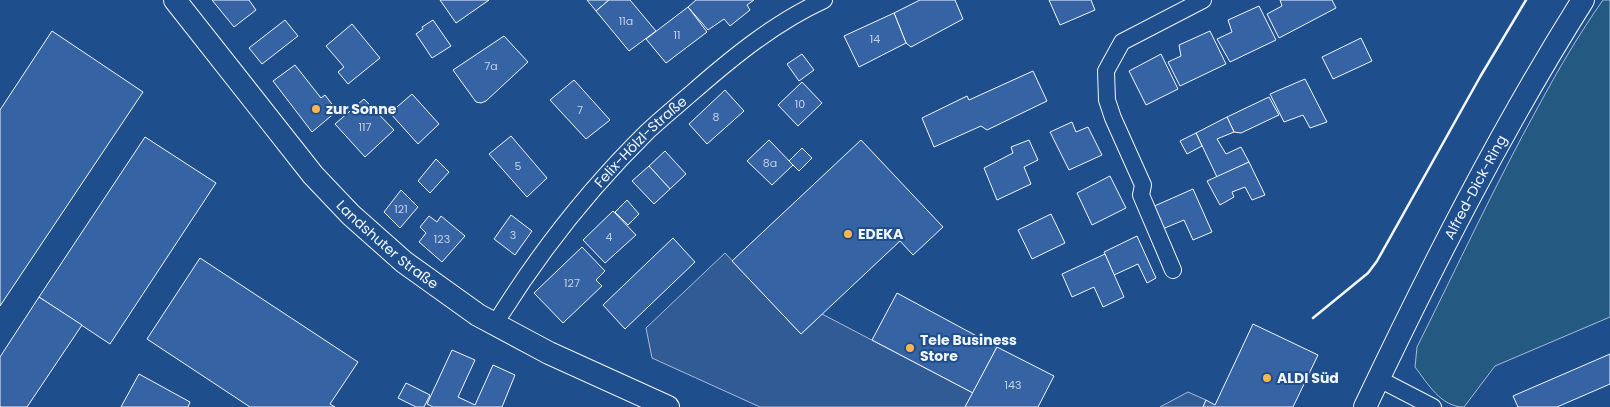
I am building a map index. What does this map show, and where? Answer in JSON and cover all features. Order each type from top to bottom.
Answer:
[{"type":"main road","name":"Landshuter Straße","points":[[175,0],[313,175],[351,215],[404,262],[478,315],[549,353],[668,407]]},
{"type":"main road","name":"Alfred-Dick-Ring","points":[[1365,407],[1501,140],[1549,54],[1583,0]]},
{"type":"street","name":"Felix-Hölzl-Straße","points":[[495,324],[512,296],[557,234],[648,131],[708,78],[747,47],[783,22],[824,0]]},
{"type":"street","points":[[1173,270],[1140,195],[1143,185],[1110,109],[1107,100],[1106,72],[1122,42],[1203,0]]},
{"type":"street","points":[[1379,379],[1433,407]]},
{"type":"shaded area","points":[[1603,0],[1610,0],[1610,317],[1495,366],[1464,407],[1456,406],[1442,399],[1415,367],[1417,347],[1522,136],[1569,52]]},
{"type":"shaded area","points":[[725,253],[801,334],[822,314],[973,393],[965,407],[760,407],[652,358],[646,328]]},
{"type":"shaded area","points":[[1188,392],[1206,400],[1203,407],[1160,407]]},
{"type":"building","points":[[212,0],[249,0],[256,10],[234,27]]},
{"type":"building","points":[[440,0],[489,0],[456,23]]},
{"type":"building","points":[[587,0],[609,0],[596,11]]},
{"type":"building","points":[[609,0],[630,0],[656,31],[629,51],[596,11]]},
{"type":"building","points":[[696,0],[754,0],[747,5],[750,10],[730,26],[724,19],[708,30],[688,7]]},
{"type":"building","points":[[920,0],[955,0],[963,19],[911,47],[906,43],[894,13]]},
{"type":"building","points":[[1049,0],[1091,0],[1095,10],[1060,25]]},
{"type":"building","points":[[1280,0],[1332,0],[1336,8],[1279,38],[1267,14],[1282,6]]},
{"type":"building","points":[[1259,6],[1276,40],[1230,62],[1217,39],[1232,32],[1228,20]]},
{"type":"building","points":[[688,7],[707,32],[666,63],[646,39]]},
{"type":"building","points":[[894,13],[906,43],[859,67],[844,36]]},
{"type":"building","points":[[285,20],[298,36],[262,64],[249,48]]},
{"type":"building","points":[[433,20],[451,46],[432,58],[416,34],[423,29],[422,27]]},
{"type":"building","points":[[352,24],[380,58],[348,84],[338,72],[344,67],[326,46]]},
{"type":"building","points":[[52,31],[143,92],[0,306],[0,110]]},
{"type":"building","points":[[1210,31],[1226,64],[1180,86],[1168,62],[1181,56],[1179,45]]},
{"type":"building","points":[[504,36],[528,62],[486,101],[476,102],[453,70]]},
{"type":"building","points":[[1361,38],[1372,61],[1333,79],[1322,57]]},
{"type":"building","points":[[802,54],[814,70],[799,81],[787,64]]},
{"type":"building","points":[[1161,54],[1178,89],[1146,105],[1129,71]]},
{"type":"building","points":[[295,65],[321,98],[325,95],[337,111],[312,132],[273,81]]},
{"type":"building","points":[[1033,71],[1047,101],[987,130],[981,126],[934,147],[922,118],[967,96],[969,100]]},
{"type":"building","points":[[1305,79],[1327,122],[1310,128],[1303,115],[1284,122],[1270,94]]},
{"type":"building","points":[[574,80],[610,120],[586,139],[550,100]]},
{"type":"building","points":[[802,82],[822,103],[798,126],[778,105]]},
{"type":"building","points":[[725,90],[744,111],[707,144],[689,124]]},
{"type":"building","points":[[412,94],[439,124],[418,144],[390,113]]},
{"type":"building","points":[[1269,97],[1279,115],[1241,133],[1234,132],[1227,117]]},
{"type":"building","points":[[364,99],[394,130],[365,157],[335,124]]},
{"type":"building","points":[[1227,117],[1234,132],[1217,139],[1226,154],[1241,147],[1249,162],[1217,177],[1196,133]]},
{"type":"building","points":[[1072,122],[1076,132],[1088,127],[1102,155],[1069,170],[1050,132]]},
{"type":"building","points":[[1196,133],[1202,146],[1187,154],[1180,141]]},
{"type":"building","points":[[511,136],[547,178],[527,197],[489,154]]},
{"type":"building","points":[[145,137],[216,183],[110,344],[39,297]]},
{"type":"building","points":[[769,140],[793,165],[772,185],[747,161]]},
{"type":"building","name":"EDEKA","points":[[861,140],[943,227],[913,255],[900,241],[801,334],[732,261]]},
{"type":"building","points":[[1029,140],[1038,160],[1024,167],[1031,184],[997,200],[984,168],[1013,153],[1011,147]]},
{"type":"building","points":[[802,148],[812,158],[799,171],[789,161]]},
{"type":"building","points":[[665,151],[686,174],[670,189],[649,166]]},
{"type":"building","points":[[436,159],[449,172],[430,193],[418,181]]},
{"type":"building","points":[[1249,162],[1265,195],[1252,200],[1245,187],[1232,192],[1234,197],[1220,205],[1207,181]]},
{"type":"building","points":[[649,166],[670,189],[654,204],[632,181]]},
{"type":"building","points":[[1110,176],[1126,208],[1092,225],[1077,193]]},
{"type":"building","points":[[1193,189],[1212,232],[1193,240],[1184,220],[1160,230],[1150,208]]},
{"type":"building","points":[[401,190],[418,207],[400,228],[384,212]]},
{"type":"building","points":[[627,200],[639,214],[628,225],[615,212]]},
{"type":"building","points":[[613,211],[636,235],[605,263],[583,240]]},
{"type":"building","points":[[1051,214],[1065,243],[1032,259],[1018,230]]},
{"type":"building","points":[[511,215],[532,231],[515,255],[494,239]]},
{"type":"building","points":[[429,216],[437,222],[441,216],[465,236],[442,262],[419,242],[426,233],[420,227]]},
{"type":"building","points":[[1137,236],[1156,278],[1147,283],[1138,264],[1114,275],[1104,252]]},
{"type":"building","points":[[673,238],[695,262],[625,329],[603,305]]},
{"type":"building","points":[[582,247],[605,271],[596,280],[602,286],[563,323],[534,293]]},
{"type":"building","points":[[1105,254],[1124,297],[1103,307],[1094,287],[1072,297],[1062,274]]},
{"type":"building","points":[[200,258],[358,362],[330,404],[335,407],[250,407],[147,339]]},
{"type":"building","points":[[897,293],[997,347],[973,393],[872,340]]},
{"type":"building","points":[[39,297],[82,325],[27,407],[0,407],[0,357]]},
{"type":"building","name":"ALDI Süd","points":[[1253,324],[1318,355],[1293,407],[1203,407],[1206,400],[1215,405]]},
{"type":"building","points":[[997,347],[1054,376],[1038,407],[965,407]]},
{"type":"building","points":[[452,350],[475,360],[458,397],[475,405],[493,365],[515,375],[502,407],[433,407],[427,404]]},
{"type":"building","points":[[1610,354],[1610,384],[1557,407],[1518,407],[1513,396]]},
{"type":"building","points":[[139,374],[190,402],[188,407],[121,407]]},
{"type":"building","points":[[406,383],[430,395],[424,407],[416,407],[398,398]]},
{"type":"wall","points":[[1313,318],[1368,273],[1377,261],[1480,77],[1526,0]]},
{"type":"place","name":"zur Sonne","points":[[316,109]]},
{"type":"place","name":"EDEKA","points":[[848,234]]},
{"type":"place","name":"Tele Business Store","points":[[910,348]]},
{"type":"place","name":"ALDI Süd","points":[[1267,378]]}]
